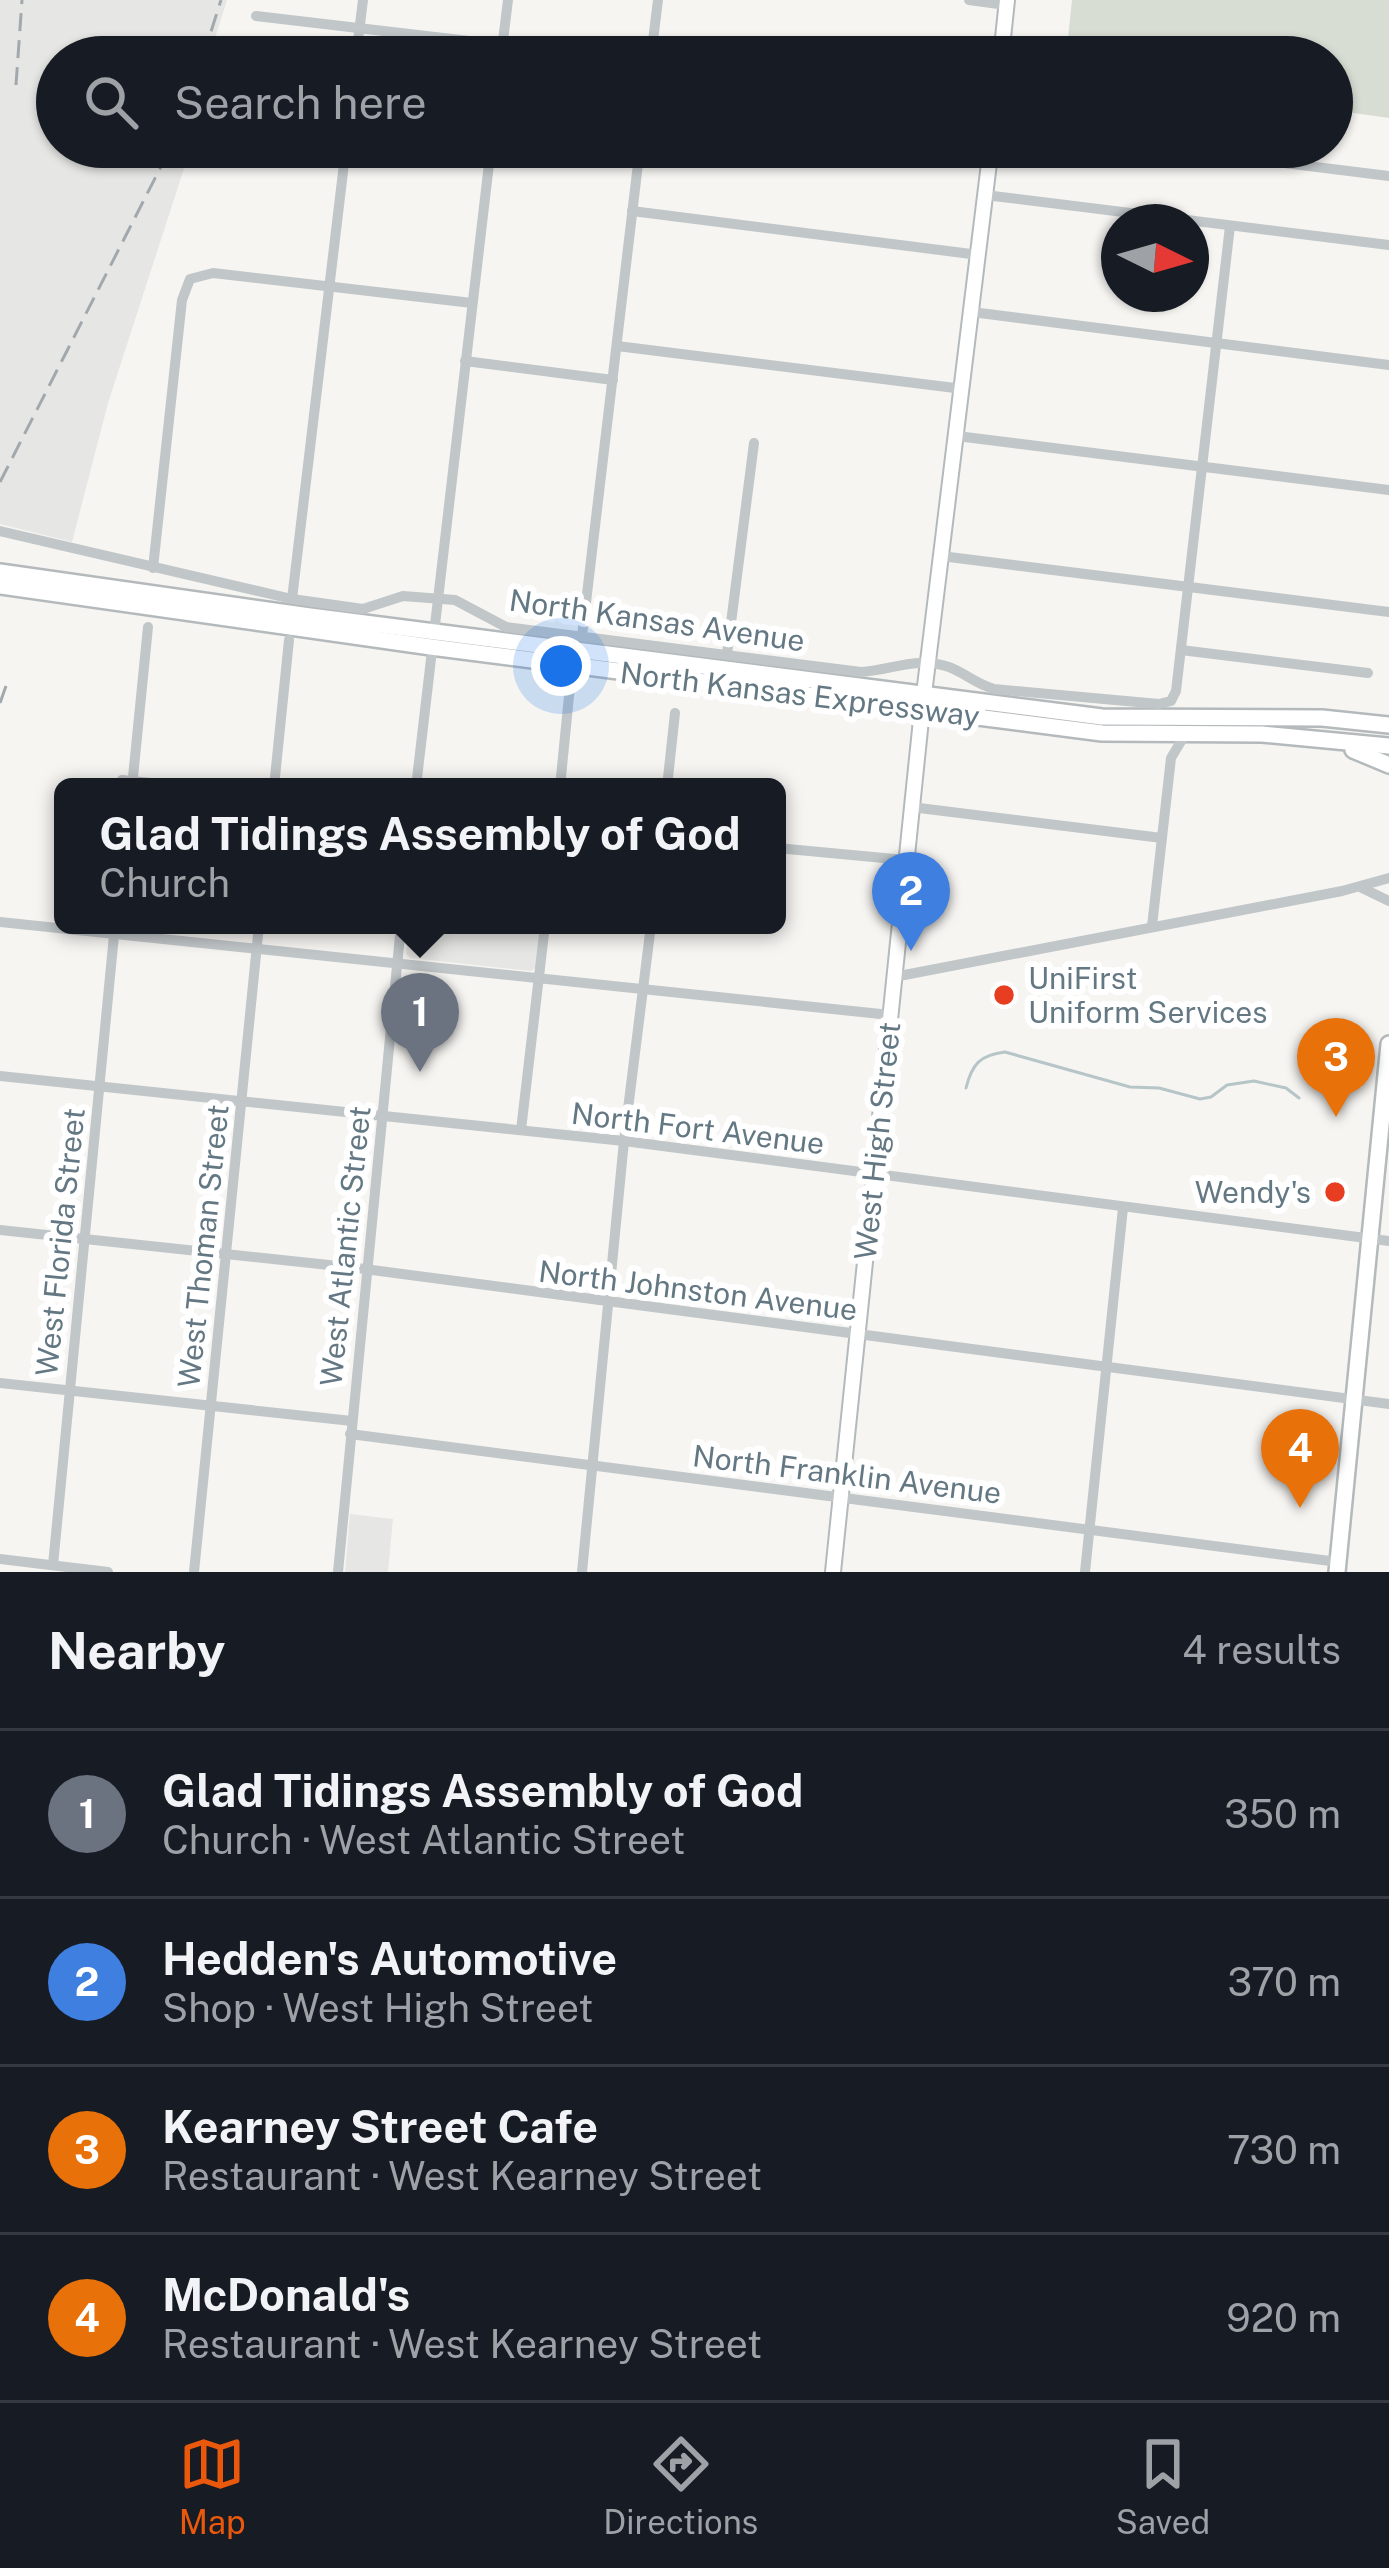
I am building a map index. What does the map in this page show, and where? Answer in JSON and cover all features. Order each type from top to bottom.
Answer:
[{"type":"main road","name":"North Kansas Expressway","points":[[0,572],[24,582],[857,701],[990,702],[1102,717],[1384,721]]},
{"type":"main road","name":"North Kansas Expressway","points":[[0,586],[24,582]]},
{"type":"main road","name":"North Kansas Expressway","points":[[432,639],[923,702],[1102,733],[1262,734],[1389,746]]},
{"type":"main road","points":[[1262,734],[1364,752],[1389,765]]},
{"type":"main road","points":[[1338,1567],[1389,1044]]},
{"type":"street","points":[[358,36],[363,0]]},
{"type":"street","points":[[504,36],[508,0]]},
{"type":"street","points":[[654,36],[658,0]]},
{"type":"street","points":[[969,0],[1007,2],[1003,36]]},
{"type":"street","points":[[256,16],[409,36]]},
{"type":"street","points":[[292,598],[343,168]]},
{"type":"street","points":[[417,778],[488,168]]},
{"type":"street","points":[[582,636],[636,168]]},
{"type":"street","name":"West High Street","points":[[833,1572],[905,860],[989,168]]},
{"type":"street","points":[[1324,168],[1389,176]]},
{"type":"street","points":[[986,195],[1389,245]]},
{"type":"street","points":[[632,211],[979,255]]},
{"type":"street","points":[[1229,226],[1181,650],[1368,673]]},
{"type":"street","points":[[153,568],[182,300],[190,279],[214,273],[472,303]]},
{"type":"street","points":[[972,312],[1389,365]]},
{"type":"street","points":[[617,346],[963,389]]},
{"type":"street","points":[[466,361],[613,380]]},
{"type":"street","points":[[957,436],[1389,490]]},
{"type":"street","points":[[727,654],[754,443]]},
{"type":"street","name":"North Kansas Avenue","points":[[0,531],[292,598],[363,609],[403,596],[436,597],[464,603],[506,627],[861,672],[903,662],[928,664],[951,668],[994,688],[1117,702],[1172,701],[1181,650]]},
{"type":"street","points":[[941,556],[1389,612]]},
{"type":"street","points":[[130,778],[148,627]]},
{"type":"street","points":[[275,778],[289,640]]},
{"type":"street","points":[[561,778],[570,686]]},
{"type":"street","points":[[668,778],[675,713]]},
{"type":"street","points":[[1157,733],[1172,758]]},
{"type":"street","points":[[1152,926],[1172,758],[1186,733]]},
{"type":"street","points":[[911,807],[1162,838]]},
{"type":"street","points":[[786,849],[905,860]]},
{"type":"street","points":[[894,977],[1389,878]]},
{"type":"street","points":[[1359,887],[1389,902]]},
{"type":"street","points":[[0,922],[54,926]]},
{"type":"street","name":"West Florida Street","points":[[53,1565],[115,934]]},
{"type":"street","points":[[148,934],[890,1015]]},
{"type":"street","name":"West Thoman Street","points":[[194,1572],[258,934]]},
{"type":"street","name":"West Atlantic Street","points":[[338,1572],[400,934]]},
{"type":"street","points":[[521,1130],[543,934]]},
{"type":"street","points":[[582,1572],[624,1141],[650,934]]},
{"type":"street","name":"North Fort Avenue","points":[[0,1076],[624,1141],[1389,1240]]},
{"type":"street","points":[[1085,1572],[1123,1208]]},
{"type":"street","name":"North Johnston Avenue","points":[[0,1230],[226,1253],[1389,1404]]},
{"type":"street","name":"North Franklin Avenue","points":[[0,1383],[211,1406],[592,1465],[1338,1567]]},
{"type":"street","points":[[0,1559],[108,1572]]},
{"type":"shaded area","points":[[0,0],[227,0],[216,36],[36,36],[36,168],[184,168],[108,403],[72,542],[0,524]]},
{"type":"shaded area","points":[[1072,0],[1389,0],[1389,118],[1353,113],[1353,36],[1068,36]]},
{"type":"shaded area","points":[[408,934],[539,934],[531,971],[406,954]]},
{"type":"shaded area","points":[[350,1514],[393,1519],[388,1572],[345,1572]]},
{"type":"waterway","points":[[966,1088],[978,1062],[1005,1052],[1130,1087],[1159,1088],[1200,1099],[1227,1085],[1254,1081],[1286,1088],[1299,1098]]},
{"type":"railway","points":[[16,85],[22,0]]},
{"type":"railway","points":[[210,36],[221,0]]},
{"type":"railway","points":[[0,482],[160,168]]},
{"type":"railway","points":[[0,703],[6,686]]},
{"type":"place","name":"Hedden's Automotive","points":[[911,951]]},
{"type":"place","name":"UniFirst Uniform Services","points":[[1004,995]]},
{"type":"place","name":"Glad Tidings Assembly of God","points":[[420,1072]]},
{"type":"place","name":"Kearney Street Cafe","points":[[1336,1117]]},
{"type":"place","name":"Wendy's","points":[[1335,1192]]},
{"type":"place","name":"McDonald's","points":[[1300,1508]]}]
